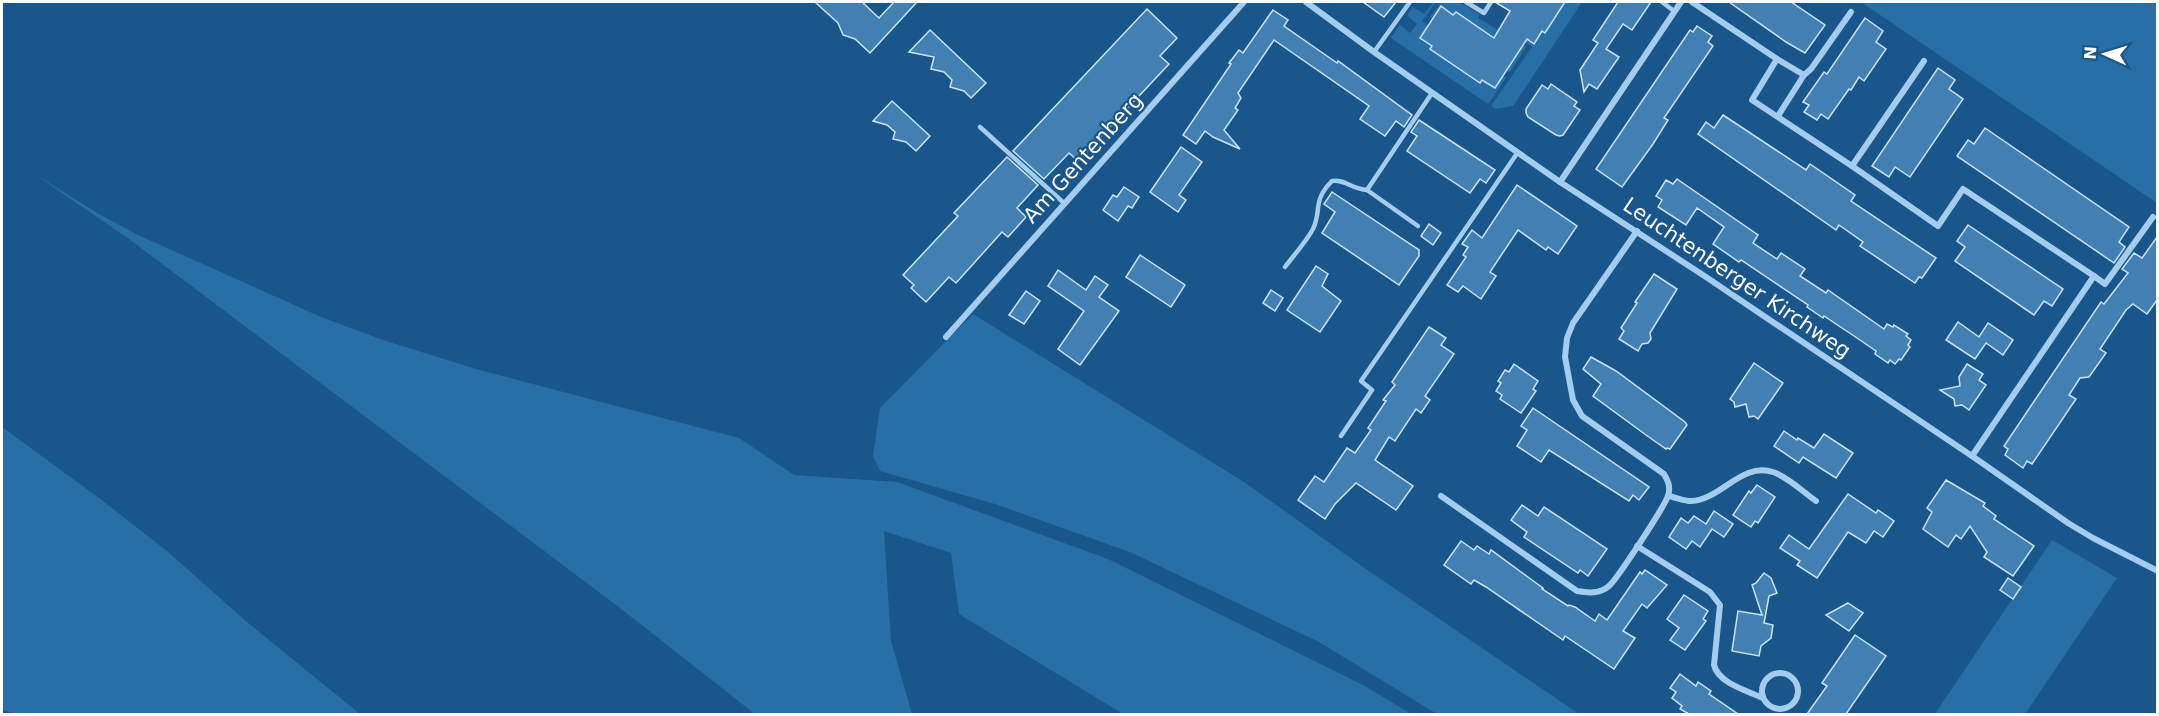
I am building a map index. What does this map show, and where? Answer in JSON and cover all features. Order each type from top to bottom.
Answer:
[{"type":"street","name":"Am Gentenberg","points":[[946,337],[1244,2]]},
{"type":"street","name":"Leuchtenberger Kirchweg","points":[[1306,2],[1560,182],[1637,231],[2068,523],[2157,571]]},
{"type":"street","points":[[1560,182],[1681,2]]},
{"type":"street","points":[[1692,2],[1804,75]]},
{"type":"street","points":[[1778,116],[1804,75],[1811,69],[1851,12]]},
{"type":"street","points":[[1777,59],[1752,100],[1938,226],[1963,189],[2105,284],[2153,217]]},
{"type":"street","points":[[1852,166],[1924,61]]},
{"type":"street","points":[[1441,496],[1577,591],[1588,593],[1609,586],[1668,496],[1670,485],[1664,474],[1582,416],[1573,399],[1565,357],[1567,338],[1573,323],[1637,231]]},
{"type":"street","points":[[1972,456],[2094,276]]},
{"type":"street","points":[[1668,496],[1691,501],[1714,494],[1748,473],[1770,471],[1778,474],[1816,501]]},
{"type":"street","points":[[1637,546],[1710,592],[1720,605],[1720,625],[1715,658],[1716,672],[1722,678],[1763,698],[1772,708],[1778,709],[1790,706],[1798,696],[1797,684],[1788,674],[1770,675],[1762,686],[1763,698]]},
{"type":"lane","points":[[1374,52],[1410,2]]},
{"type":"lane","points":[[1466,2],[1485,13],[1491,2]]},
{"type":"lane","points":[[1662,2],[1674,11]]},
{"type":"lane","points":[[1367,190],[1432,93]]},
{"type":"lane","points":[[980,128],[1065,204]]},
{"type":"lane","points":[[1341,436],[1372,390],[1361,381],[1518,152]]},
{"type":"lane","points":[[1284,267],[1314,228],[1317,203],[1325,188],[1332,181],[1344,182],[1353,188],[1367,190],[1418,226]]},
{"type":"shaded area","points":[[1433,2],[1436,2],[1422,21],[1428,25],[1420,38],[1432,46],[1431,49],[1480,83],[1482,80],[1495,88],[1503,76],[1506,78],[1488,104],[1391,38],[1400,25],[1410,33],[1417,24],[1407,15],[1413,7],[1424,14]]},
{"type":"shaded area","points":[[1441,2],[1459,2],[1479,14],[1478,18],[1526,47],[1510,72],[1507,70],[1515,57],[1503,49],[1505,45],[1456,12],[1453,15],[1441,7],[1432,19],[1430,17]]},
{"type":"shaded area","points":[[1565,2],[1582,2],[1513,106],[1496,109],[1491,106],[1532,47],[1520,39],[1522,36],[1534,44],[1542,31],[1546,32]]},
{"type":"shaded area","points":[[1861,2],[2157,2],[2157,203]]},
{"type":"shaded area","points":[[36,175],[138,235],[321,317],[383,340],[476,369],[739,438],[794,475],[897,482],[1108,559],[1365,686],[1411,714],[1123,714],[959,614],[951,553],[884,531],[891,641],[912,714],[755,714],[620,608],[129,239]]},
{"type":"shaded area","points":[[973,314],[1244,482],[1366,569],[1579,714],[1437,714],[1319,642],[1130,552],[995,504],[880,471],[873,456],[880,408]]},
{"type":"shaded area","points":[[2,427],[167,551],[247,622],[360,714],[18,714],[2,710]]},
{"type":"shaded area","points":[[2052,540],[2117,578],[2025,714],[1935,714]]},
{"type":"building","points":[[815,2],[862,2],[879,18],[894,2],[917,2],[870,53],[855,39],[843,35],[838,23]]},
{"type":"building","points":[[1363,2],[1396,2],[1384,17]]},
{"type":"building","points":[[1495,2],[1565,2],[1545,33],[1542,31],[1534,44],[1527,39],[1495,88],[1482,80],[1480,83],[1430,49],[1432,46],[1420,38],[1441,6],[1453,15],[1456,12],[1494,38],[1510,11]]},
{"type":"building","points":[[1618,2],[1651,2],[1632,30],[1623,24],[1606,49],[1619,57],[1597,89],[1589,84],[1584,92],[1580,70],[1598,43],[1593,40]]},
{"type":"building","points":[[1729,2],[1791,2],[1825,25],[1805,53]]},
{"type":"building","points":[[1147,9],[1177,38],[1160,56],[1169,64],[1078,161],[1069,153],[1044,179],[1013,151]]},
{"type":"building","points":[[1273,10],[1288,20],[1284,26],[1337,63],[1338,61],[1412,115],[1404,127],[1396,121],[1385,136],[1360,119],[1369,106],[1274,40],[1238,93],[1241,98],[1235,108],[1238,110],[1224,130],[1240,149],[1205,131],[1196,144],[1183,135],[1231,64],[1229,63],[1239,50],[1243,53]]},
{"type":"building","points":[[1865,18],[1883,31],[1876,42],[1886,49],[1864,81],[1859,77],[1828,119],[1821,114],[1817,120],[1804,112],[1809,105],[1803,102],[1824,72],[1827,74]]},
{"type":"building","points":[[1697,26],[1712,36],[1708,42],[1713,46],[1664,118],[1668,120],[1653,144],[1622,187],[1596,169],[1690,30],[1693,32]]},
{"type":"building","points":[[930,30],[986,83],[971,98],[964,91],[950,87],[952,80],[944,72],[931,69],[934,57],[909,52]]},
{"type":"building","points":[[1938,68],[1955,80],[1949,89],[1963,99],[1910,177],[1895,167],[1889,177],[1872,166]]},
{"type":"building","points":[[1551,84],[1577,102],[1574,106],[1580,110],[1560,136],[1528,117],[1526,113],[1526,109],[1542,85],[1548,89]]},
{"type":"building","points":[[892,101],[930,136],[916,151],[906,142],[893,139],[895,132],[887,125],[873,121]]},
{"type":"building","points":[[1723,115],[1806,170],[1810,164],[1855,195],[1851,201],[1936,258],[1922,278],[1919,277],[1915,283],[1860,246],[1863,242],[1839,225],[1836,230],[1698,134],[1706,122],[1714,128]]},
{"type":"building","points":[[1419,120],[1495,170],[1486,183],[1480,179],[1470,193],[1407,151],[1417,136],[1411,132]]},
{"type":"building","points":[[1985,128],[2129,227],[2119,242],[2125,247],[2114,263],[1957,156],[1968,140],[1974,144]]},
{"type":"building","points":[[1181,147],[1202,162],[1179,195],[1186,200],[1178,212],[1150,192]]},
{"type":"building","points":[[1007,157],[1038,185],[1017,208],[1026,217],[1008,237],[1002,232],[956,283],[949,277],[926,302],[911,288],[914,285],[903,275],[958,216],[954,213]]},
{"type":"building","points":[[1677,179],[1758,235],[1753,243],[1777,259],[1781,253],[1805,269],[1800,276],[1826,293],[1828,290],[1884,329],[1887,324],[1893,327],[1894,325],[1908,334],[1906,336],[1911,340],[1908,345],[1910,347],[1901,360],[1899,359],[1895,364],[1890,360],[1888,363],[1875,354],[1876,351],[1854,336],[1824,316],[1823,318],[1807,307],[1808,305],[1741,260],[1739,262],[1713,244],[1724,227],[1697,208],[1686,225],[1658,207],[1662,200],[1656,196],[1666,180],[1673,184]]},
{"type":"building","points":[[1517,185],[1577,226],[1558,254],[1548,247],[1546,250],[1518,230],[1490,272],[1496,276],[1481,299],[1463,286],[1458,292],[1447,285],[1466,257],[1463,255],[1468,247],[1462,244],[1472,230],[1482,238]]},
{"type":"building","points":[[1124,187],[1139,197],[1132,208],[1128,206],[1118,221],[1103,210],[1113,195],[1117,197]]},
{"type":"building","points":[[1332,192],[1419,250],[1419,256],[1399,285],[1322,233],[1335,212],[1324,204]]},
{"type":"building","points":[[1429,224],[1441,233],[1433,245],[1421,236]]},
{"type":"building","points":[[1968,225],[2063,289],[2052,306],[2044,301],[2034,315],[1955,261],[1965,247],[1957,241]]},
{"type":"building","points":[[2157,237],[2157,300],[2147,314],[2133,304],[2126,310],[2100,349],[2106,353],[2089,377],[2080,378],[2069,395],[2076,399],[2032,464],[2027,461],[2023,468],[2005,455],[2008,449],[2004,446],[2101,302],[2104,304],[2128,273],[2122,269],[2134,253],[2142,258]]},
{"type":"building","points":[[1140,255],[1185,285],[1171,307],[1126,277]]},
{"type":"building","points":[[1316,266],[1328,274],[1322,286],[1341,301],[1320,332],[1287,310]]},
{"type":"building","points":[[1058,270],[1086,290],[1095,276],[1108,285],[1099,297],[1119,311],[1080,365],[1058,349],[1084,311],[1048,286]]},
{"type":"building","points":[[1654,274],[1677,289],[1650,333],[1651,339],[1648,343],[1642,344],[1638,351],[1619,339],[1624,331],[1621,328]]},
{"type":"building","points":[[1271,290],[1283,298],[1275,311],[1263,303]]},
{"type":"building","points":[[1026,291],[1040,301],[1024,324],[1009,315]]},
{"type":"building","points":[[1958,322],[1979,337],[1988,323],[2013,340],[2003,355],[1986,343],[1975,359],[1946,340]]},
{"type":"building","points":[[1429,327],[1446,338],[1441,345],[1454,354],[1425,396],[1430,400],[1421,413],[1416,409],[1395,441],[1389,437],[1375,460],[1413,486],[1396,510],[1356,483],[1335,504],[1325,519],[1298,500],[1315,476],[1324,482],[1347,448],[1355,453],[1371,430],[1368,428],[1386,401],[1383,400],[1395,385],[1392,382]]},
{"type":"building","points":[[1591,357],[1616,371],[1685,422],[1687,425],[1670,449],[1666,449],[1593,396],[1601,384],[1583,369]]},
{"type":"building","points":[[1754,363],[1783,383],[1758,419],[1754,416],[1749,417],[1746,404],[1735,407],[1734,402],[1730,399]]},
{"type":"building","points":[[1514,364],[1538,381],[1533,389],[1536,391],[1521,413],[1500,399],[1502,395],[1496,391],[1501,383],[1498,381],[1505,370],[1509,372]]},
{"type":"building","points":[[1967,364],[1983,374],[1979,380],[1986,385],[1969,410],[1962,405],[1955,406],[1954,399],[1940,390],[1960,386],[1959,377]]},
{"type":"building","points":[[1533,408],[1649,487],[1639,500],[1633,495],[1629,501],[1549,450],[1541,462],[1517,446],[1527,430],[1521,426]]},
{"type":"building","points":[[1784,431],[1814,448],[1824,434],[1853,453],[1836,478],[1803,457],[1799,463],[1774,446]]},
{"type":"building","points":[[1946,480],[1985,503],[1983,506],[1996,516],[1994,519],[2034,546],[2013,576],[1984,557],[1987,552],[1970,526],[1961,539],[1956,535],[1948,547],[1923,529],[1932,512],[1927,508]]},
{"type":"building","points":[[1757,485],[1775,497],[1758,523],[1755,521],[1751,527],[1733,515],[1749,491],[1751,493]]},
{"type":"building","points":[[1848,494],[1876,513],[1878,510],[1894,521],[1883,537],[1874,531],[1866,543],[1848,532],[1817,578],[1797,565],[1800,561],[1780,548],[1789,535],[1809,549]]},
{"type":"building","points":[[1522,505],[1538,516],[1544,507],[1607,549],[1588,576],[1580,570],[1578,573],[1524,537],[1527,532],[1511,520]]},
{"type":"building","points":[[1714,511],[1733,524],[1724,537],[1712,529],[1700,547],[1692,541],[1686,549],[1669,537],[1681,518],[1688,523],[1694,516],[1706,524]]},
{"type":"building","points":[[1461,541],[1474,550],[1477,546],[1489,554],[1491,550],[1542,589],[1595,621],[1599,614],[1607,620],[1640,572],[1642,574],[1645,570],[1667,585],[1647,608],[1642,604],[1623,631],[1635,638],[1614,669],[1565,636],[1563,640],[1486,587],[1474,580],[1471,584],[1444,565]]},
{"type":"building","points":[[1764,573],[1771,578],[1777,593],[1769,596],[1764,623],[1773,625],[1771,638],[1761,646],[1759,656],[1732,651],[1738,611],[1762,615],[1752,585]]},
{"type":"building","points":[[2008,578],[2021,587],[2013,599],[2000,590]]},
{"type":"building","points":[[1684,595],[1708,611],[1703,619],[1706,621],[1685,650],[1670,640],[1679,628],[1667,619]]},
{"type":"building","points":[[1848,603],[1863,613],[1849,631],[1826,615]]},
{"type":"building","points":[[1855,635],[1886,656],[1846,714],[1807,714],[1827,686],[1822,683]]},
{"type":"building","points":[[1680,674],[1696,686],[1698,682],[1711,691],[1709,694],[1738,714],[1689,714],[1680,709],[1682,706],[1672,698],[1676,692],[1670,688]]}]
